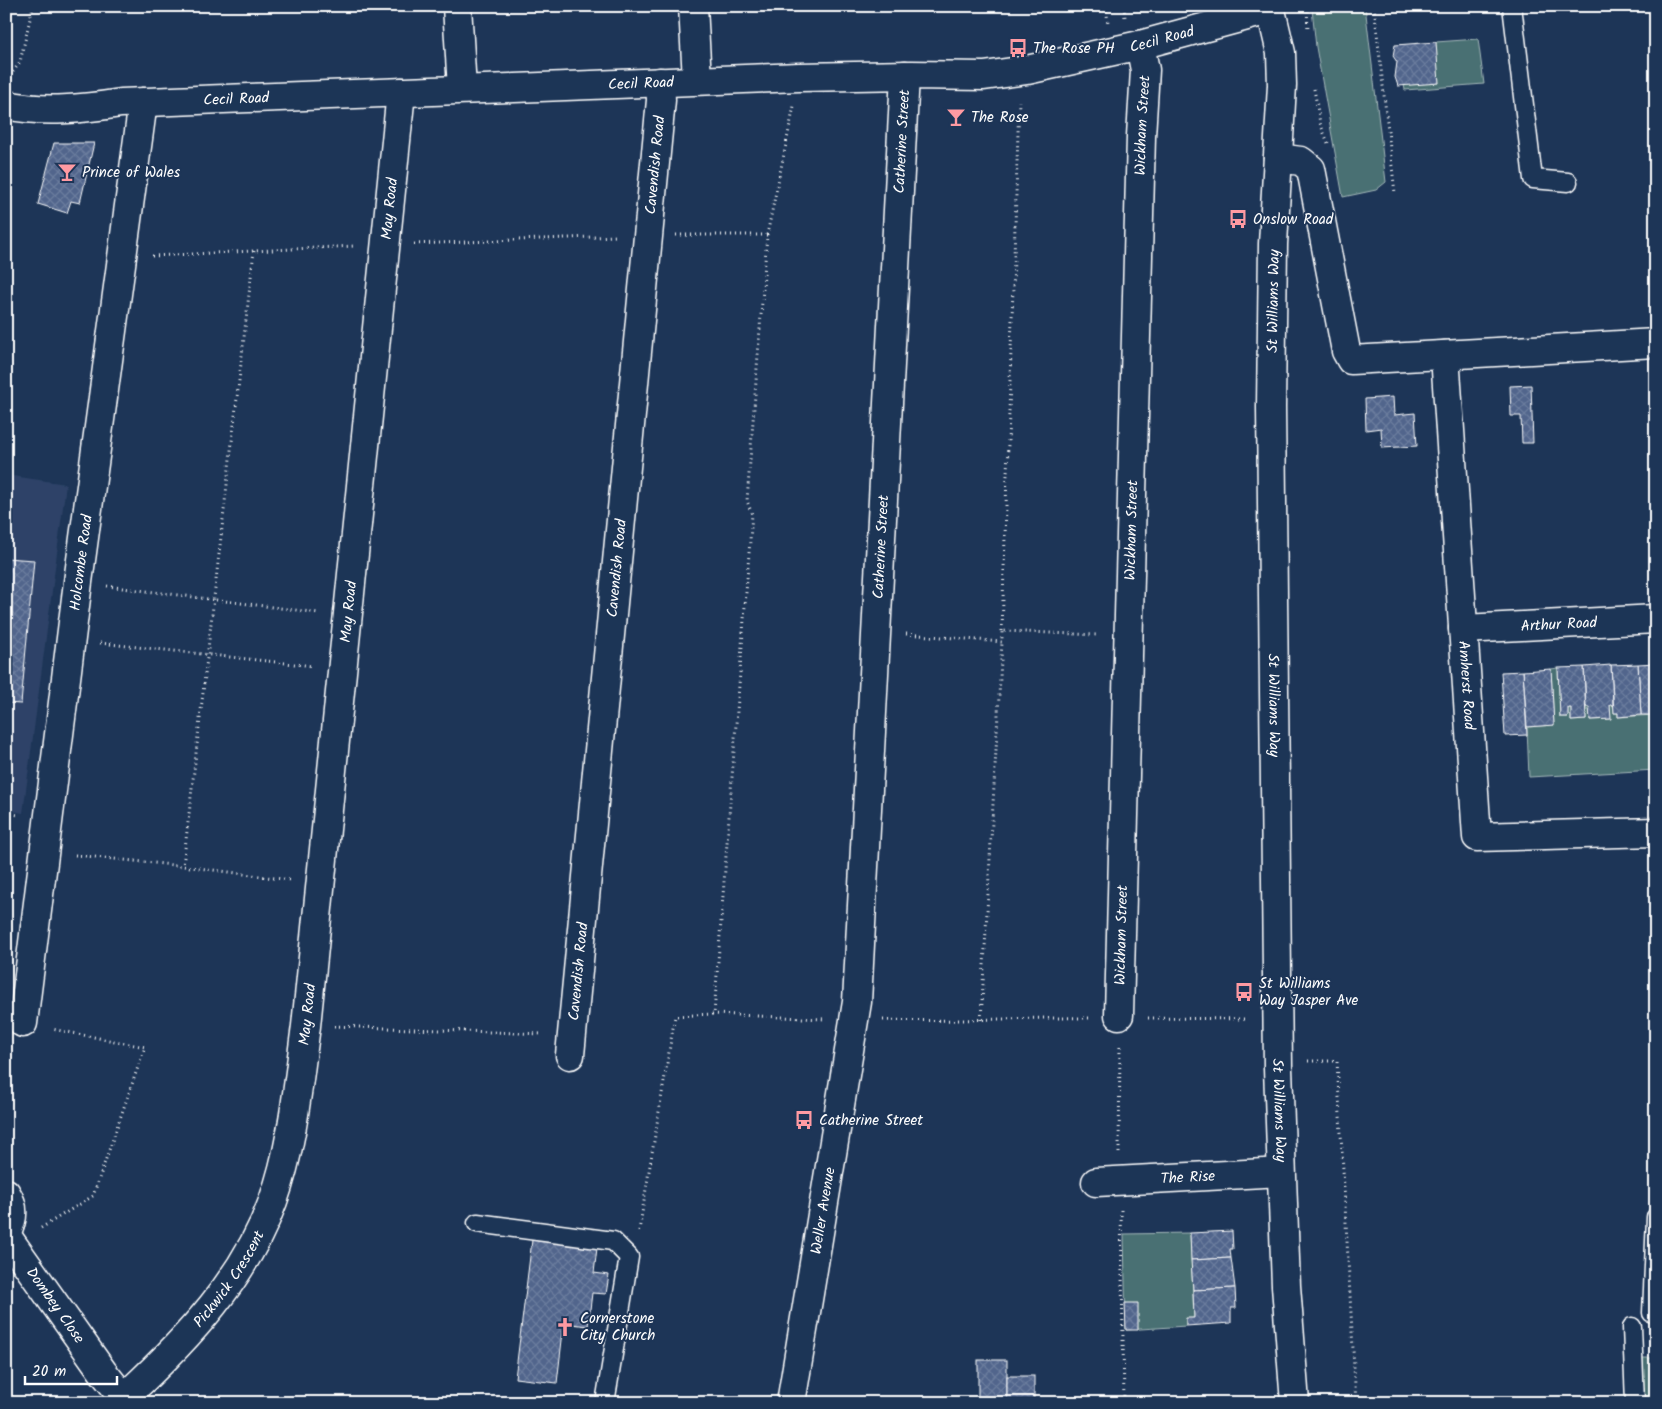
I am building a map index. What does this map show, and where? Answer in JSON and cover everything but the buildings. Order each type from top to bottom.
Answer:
[{"type":"street","points":[[458,6],[462,89]]},
{"type":"street","points":[[693,6],[697,80]]},
{"type":"street","name":"Cecil Road","points":[[6,105],[49,109],[143,102],[697,80],[994,75],[1140,45],[1269,8]]},
{"type":"street","name":"St Williams Way","points":[[1269,8],[1281,57],[1281,100],[1273,253],[1271,407],[1278,1062],[1281,1172],[1295,1403]]},
{"type":"street","name":"Wickham Street","points":[[1120,1022],[1141,136],[1145,70],[1140,45]]},
{"type":"street","name":"Catherine Street","points":[[854,1019],[868,795],[905,75]]},
{"type":"street","name":"Cavendish Road","points":[[571,1045],[661,100],[660,82]]},
{"type":"street","name":"May Road","points":[[290,1130],[306,1026],[387,245],[401,92]]},
{"type":"street","name":"Holcombe Road","points":[[23,1023],[70,640],[143,102]]},
{"type":"street","points":[[1278,158],[1301,161],[1311,169],[1342,333],[1349,358],[1359,360],[1656,343]]},
{"type":"street","name":"Amherst Road","points":[[1445,355],[1477,837],[1656,832]]},
{"type":"street","name":"Arthur Road","points":[[1463,629],[1656,619]]},
{"type":"street","name":"Weller Avenue","points":[[791,1403],[854,1019]]},
{"type":"street","name":"Pickwick Crescent","points":[[124,1401],[190,1333],[215,1303],[240,1268],[273,1200],[290,1130]]},
{"type":"street","name":"The Rise","points":[[1096,1182],[1281,1172]]},
{"type":"street","points":[[6,1193],[11,1202],[13,1213],[8,1238]]},
{"type":"street","name":"Dombey Close","points":[[8,1238],[124,1401]]},
{"type":"lane","points":[[1512,6],[1533,179],[1568,182]]},
{"type":"lane","points":[[1652,1313],[1656,1217]]},
{"type":"lane","points":[[477,1223],[614,1242],[629,1257],[604,1403]]},
{"type":"lane","points":[[1632,1327],[1635,1403]]},
{"type":"path","points":[[6,80],[20,62],[33,6]]},
{"type":"path","points":[[1106,6],[1109,26]]},
{"type":"path","points":[[1124,6],[1126,21]]},
{"type":"path","points":[[1307,6],[1309,38]]},
{"type":"path","points":[[1374,6],[1395,193]]},
{"type":"path","points":[[714,1014],[752,514],[747,501],[767,235],[801,77]]},
{"type":"path","points":[[1313,83],[1320,124],[1330,149]]},
{"type":"path","points":[[981,1020],[1002,642],[1019,100]]},
{"type":"path","points":[[123,258],[648,235],[767,235]]},
{"type":"path","points":[[183,866],[254,251]]},
{"type":"path","points":[[78,582],[349,617]]},
{"type":"path","points":[[1002,631],[1107,635]]},
{"type":"path","points":[[896,633],[1002,642]]},
{"type":"path","points":[[70,640],[206,656],[343,669]]},
{"type":"path","points":[[45,852],[183,866],[320,884]]},
{"type":"path","points":[[637,1240],[675,1016],[714,1014],[854,1019],[1120,1022],[1253,1020]]},
{"type":"path","points":[[1119,1160],[1120,1022]]},
{"type":"path","points":[[8,1238],[93,1196],[145,1047],[23,1023]]},
{"type":"path","points":[[306,1026],[571,1045]]},
{"type":"path","points":[[1278,1062],[1337,1060],[1356,1403]]},
{"type":"path","points":[[1121,1202],[1124,1403]]},
{"type":"shaded area","points":[[6,475],[66,484],[23,813],[6,810]]},
{"type":"green space","points":[[1337,6],[1365,6],[1386,182],[1376,190],[1343,197],[1316,47],[1312,9]]},
{"type":"green space","points":[[1478,39],[1484,84],[1405,90],[1404,85],[1436,42]]},
{"type":"green space","points":[[1558,668],[1560,717],[1568,717],[1568,708],[1571,708],[1571,721],[1586,720],[1586,707],[1589,707],[1590,720],[1610,719],[1610,705],[1613,705],[1614,713],[1618,713],[1618,717],[1656,715],[1656,770],[1529,777],[1527,727],[1554,725],[1551,669]]},
{"type":"green space","points":[[1190,1233],[1194,1318],[1186,1319],[1186,1326],[1126,1330],[1124,1234]]},
{"type":"green space","points":[[1641,1358],[1656,1358],[1656,1403],[1643,1403]]},
{"type":"place","name":"The Rose PH","points":[[1018,48]]},
{"type":"place","name":"The Rose","points":[[956,117]]},
{"type":"place","name":"Prince of Wales","points":[[67,172]]},
{"type":"place","name":"Onslow Road","points":[[1238,219]]},
{"type":"place","name":"St Williams Way Jasper Ave","points":[[1244,992]]},
{"type":"place","name":"Catherine Street","points":[[804,1120]]},
{"type":"place","name":"Cornerstone City Church","points":[[565,1327]]}]
